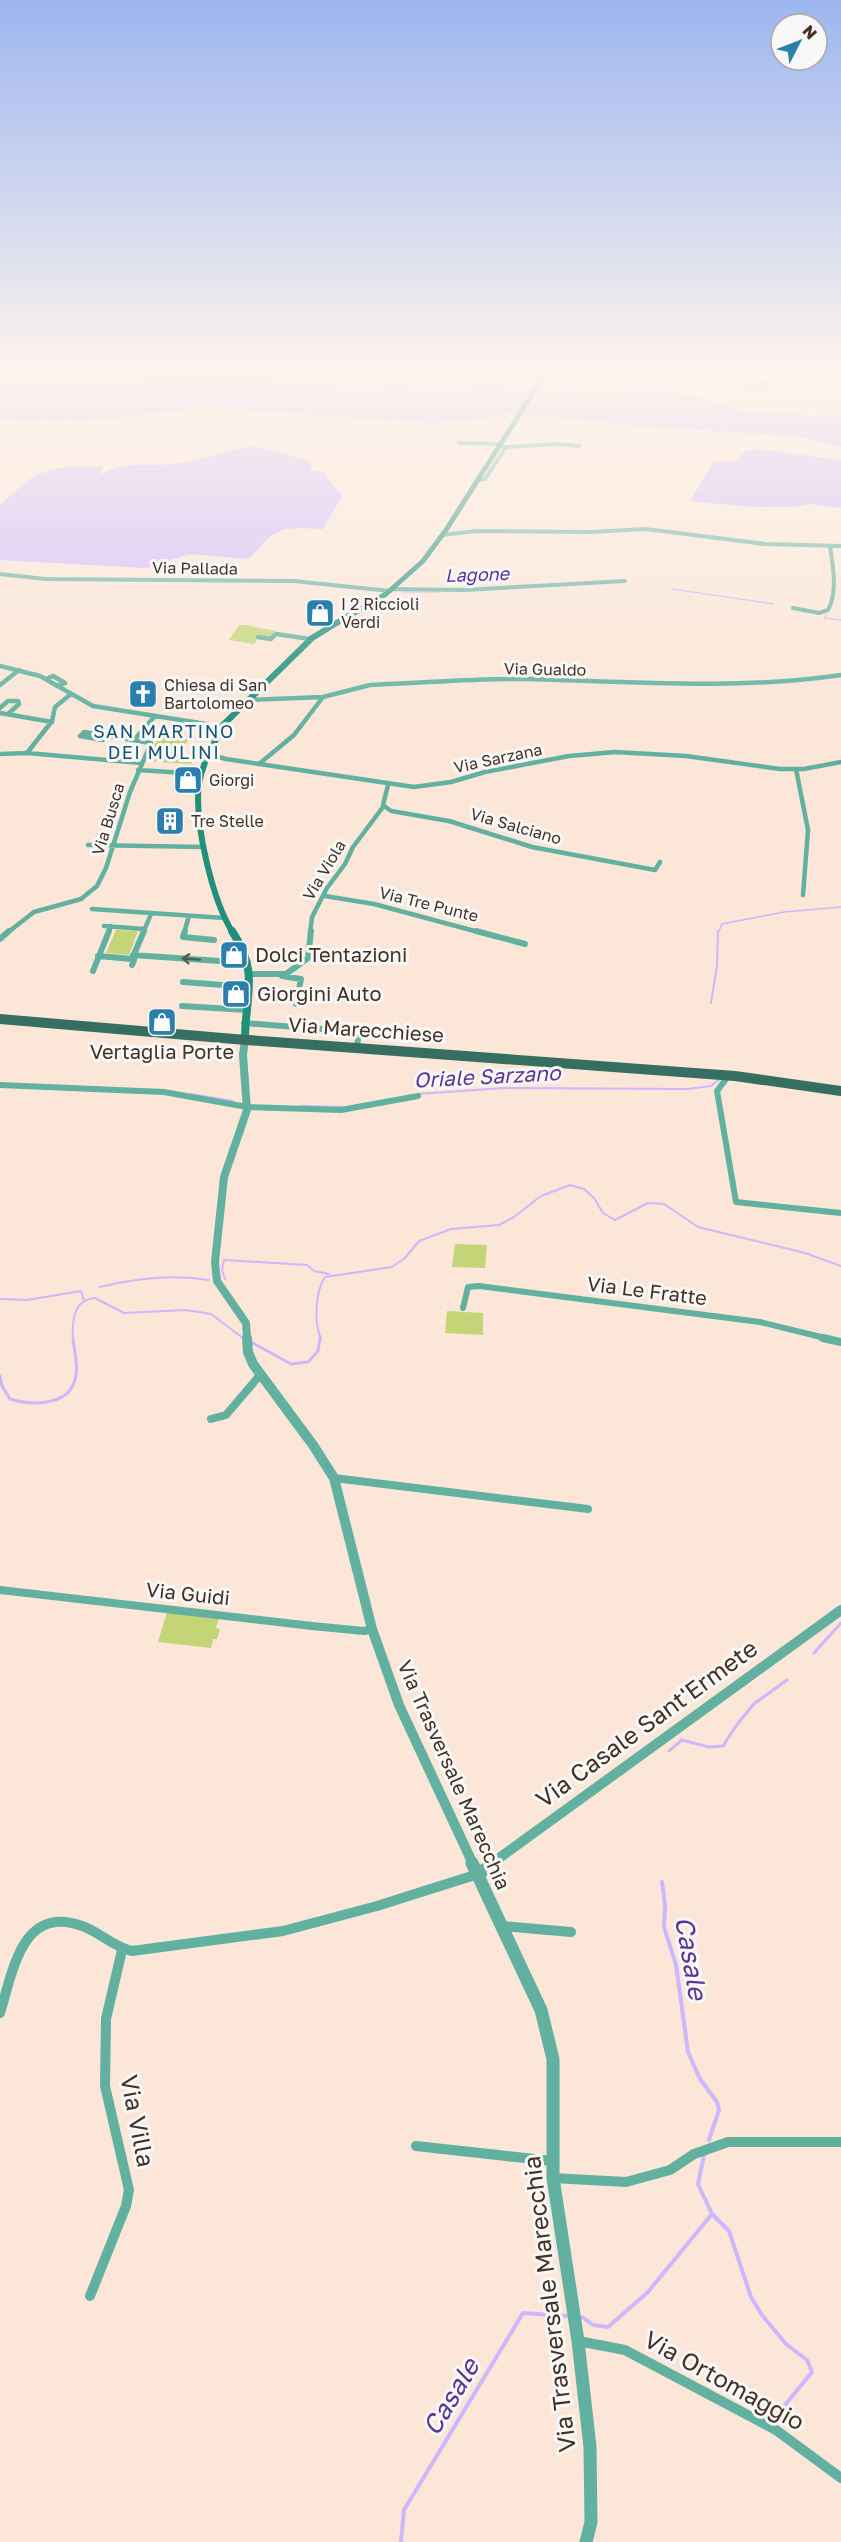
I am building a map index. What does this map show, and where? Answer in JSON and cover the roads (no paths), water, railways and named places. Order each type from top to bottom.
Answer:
[{"type":"main road","points":[[250,700],[310,639],[391,590],[409,575],[437,543],[470,493]]},
{"type":"main road","name":"Via Trasversale Marecchia","points":[[245,1040],[244,1025],[250,974],[248,963],[243,948],[224,918],[204,847],[197,808],[201,774],[219,729],[250,700]]},
{"type":"main road","name":"Via Marecchiese","points":[[0,1019],[245,1040],[729,1075],[841,1091]]},
{"type":"main road","points":[[223,1038],[244,1025]]},
{"type":"street","points":[[443,534],[476,531],[590,532],[646,529],[765,544],[841,546]]},
{"type":"street","points":[[437,543],[459,534]]},
{"type":"street","points":[[794,608],[816,613],[830,609],[836,597],[830,546]]},
{"type":"street","name":"Via Pallada","points":[[0,573],[45,579],[294,581],[391,590],[464,590],[625,581]]},
{"type":"street","points":[[258,637],[271,639],[276,634],[310,639]]},
{"type":"street","points":[[0,666],[46,679],[93,706],[206,724],[219,729]]},
{"type":"street","points":[[0,685],[19,670]]},
{"type":"street","name":"Via Gualdo","points":[[250,700],[323,697],[370,685],[388,684],[534,679],[646,684],[808,680],[841,675]]},
{"type":"street","points":[[46,679],[54,677],[65,683],[57,686]]},
{"type":"street","points":[[27,753],[52,722],[55,707],[71,694]]},
{"type":"street","points":[[260,764],[294,735],[323,697]]},
{"type":"street","points":[[8,714],[19,704],[18,702],[8,701],[0,711],[8,714],[52,722]]},
{"type":"street","points":[[134,740],[155,716]]},
{"type":"street","points":[[107,736],[151,743],[141,763]]},
{"type":"street","name":"Via Sarzana","points":[[208,754],[260,764],[337,774],[388,785],[430,786],[485,772],[561,758],[615,752],[677,755],[753,766],[796,769],[841,762]]},
{"type":"street","name":"Via Busca","points":[[0,754],[27,753],[141,763],[112,845],[107,870],[92,892],[78,899],[39,909],[0,939]]},
{"type":"street","points":[[796,769],[808,830],[803,895]]},
{"type":"street","points":[[138,770],[201,774]]},
{"type":"street","points":[[383,807],[388,785]]},
{"type":"street","name":"Via Salciano","points":[[383,807],[399,813],[449,821],[514,842],[563,854],[651,871],[656,869],[660,862]]},
{"type":"street","name":"Via Viola","points":[[280,975],[294,970],[308,958],[312,917],[353,847],[383,807]]},
{"type":"street","points":[[88,845],[204,847]]},
{"type":"street","name":"Via Tre Punte","points":[[325,896],[374,904],[525,944]]},
{"type":"street","points":[[92,909],[224,918]]},
{"type":"street","points":[[132,960],[151,914]]},
{"type":"street","points":[[189,916],[183,937],[214,940]]},
{"type":"street","points":[[93,971],[107,926],[144,929]]},
{"type":"street","points":[[98,956],[132,960],[248,963]]},
{"type":"street","points":[[250,974],[280,975],[301,979],[296,1004]]},
{"type":"street","points":[[183,982],[249,987]]},
{"type":"street","points":[[182,1006],[246,1010]]},
{"type":"street","points":[[244,1025],[360,1032],[356,1048]]},
{"type":"street","name":"Via Trasversale Marecchia","points":[[245,1040],[243,1055],[247,1107],[224,1177],[215,1262],[217,1281],[246,1323],[248,1352],[260,1375],[313,1445],[334,1478],[372,1629],[399,1705],[541,2010],[553,2059],[553,2178],[578,2341],[590,2447],[591,2522],[586,2542]]},
{"type":"street","points":[[729,1075],[717,1091],[735,1202],[841,1213]]},
{"type":"street","points":[[0,1085],[164,1092],[247,1107],[341,1110],[418,1096]]},
{"type":"street","name":"Via Le Fratte","points":[[463,1308],[468,1287],[479,1286],[760,1322],[841,1342]]},
{"type":"street","points":[[211,1419],[226,1415],[260,1375]]},
{"type":"street","points":[[334,1478],[588,1509]]},
{"type":"street","name":"Via Guidi","points":[[0,1590],[312,1626],[364,1631],[372,1629]]},
{"type":"street","name":"Via Casale Sant'Ermete","points":[[478,1874],[841,1610]]},
{"type":"street","points":[[0,2013],[20,1953],[28,1937],[44,1923],[60,1919],[72,1922],[85,1927],[122,1950],[132,1951],[283,1931],[377,1906],[478,1874]]},
{"type":"street","points":[[502,1926],[571,1932]]},
{"type":"street","name":"Via Villa","points":[[90,2296],[126,2206],[129,2190],[105,2086],[106,2019],[122,1950]]},
{"type":"street","points":[[553,2178],[626,2182],[670,2170],[694,2154],[728,2142],[841,2142]]},
{"type":"street","points":[[416,2146],[552,2161]]},
{"type":"street","name":"Via Ortomaggio","points":[[578,2341],[625,2350],[776,2430],[841,2478]]},
{"type":"waterway","name":"Lagone","points":[[672,589],[774,604]]},
{"type":"waterway","name":"Lagone","points":[[403,592],[439,592]]},
{"type":"waterway","name":"Lagone","points":[[826,615],[824,618],[841,620]]},
{"type":"waterway","name":"Oriale Sarzano","points":[[718,933],[722,924],[784,912],[841,907]]},
{"type":"waterway","name":"Oriale Sarzano","points":[[711,1003],[717,966],[718,931]]},
{"type":"waterway","name":"Oriale Sarzano","points":[[418,1094],[504,1088],[687,1089],[711,1086],[720,1079]]},
{"type":"waterway","name":"Oriale Sarzano","points":[[191,1094],[233,1101]]},
{"type":"waterway","name":"Oriale Sarzano","points":[[302,1106],[344,1107]]},
{"type":"waterway","points":[[321,1339],[317,1325],[317,1308],[319,1291],[325,1277],[392,1267],[405,1258],[419,1241],[451,1229],[499,1225],[514,1217],[541,1196],[570,1185],[584,1189],[594,1198],[603,1213],[615,1220],[648,1203],[664,1204],[698,1227],[805,1253],[841,1266]]},
{"type":"waterway","points":[[225,1279],[222,1270],[224,1260],[307,1265],[314,1271],[329,1274]]},
{"type":"waterway","points":[[100,1287],[155,1278],[182,1277],[209,1280]]},
{"type":"waterway","points":[[0,1299],[27,1300],[81,1291],[84,1300]]},
{"type":"waterway","points":[[73,1338],[75,1312],[82,1303],[95,1298],[124,1313],[186,1310],[211,1314],[243,1338]]},
{"type":"waterway","points":[[0,1376],[2,1386],[10,1399],[40,1403],[60,1398],[73,1385],[76,1375],[73,1338]]},
{"type":"waterway","points":[[251,1342],[291,1364],[308,1362],[318,1351],[320,1338]]},
{"type":"waterway","name":"Casale","points":[[814,1653],[841,1623]]},
{"type":"waterway","name":"Casale","points":[[669,1751],[682,1740],[709,1747],[723,1746],[754,1704],[787,1680]]},
{"type":"waterway","name":"Casale","points":[[662,1882],[665,1905],[664,1927],[676,1965],[688,2052],[700,2079],[717,2102],[719,2110],[709,2140]]},
{"type":"waterway","name":"Casale","points":[[704,2155],[698,2184],[712,2214]]},
{"type":"waterway","name":"Casale","points":[[582,2317],[593,2325],[608,2327],[648,2292],[712,2214]]},
{"type":"waterway","name":"Casale","points":[[712,2214],[729,2231],[751,2297],[762,2315],[786,2344],[807,2360],[812,2372],[772,2421]]},
{"type":"waterway","name":"Casale","points":[[401,2542],[404,2510],[523,2313],[566,2316]]},
{"type":"place","name":"I 2 Riccioli Verdi","points":[[320,613]]},
{"type":"place","name":"Chiesa di San Bartolomeo","points":[[143,694]]},
{"type":"place","name":"Giorgi","points":[[188,780]]},
{"type":"place","name":"Tre Stelle","points":[[170,821]]},
{"type":"place","name":"Dolci Tentazioni","points":[[234,955]]},
{"type":"place","name":"Giorgini Auto","points":[[236,994]]},
{"type":"place","name":"Vertaglia Porte","points":[[162,1022]]},
{"type":"district","name":"SAN MARTINO DEI MULINI","points":[[164,742]]}]
